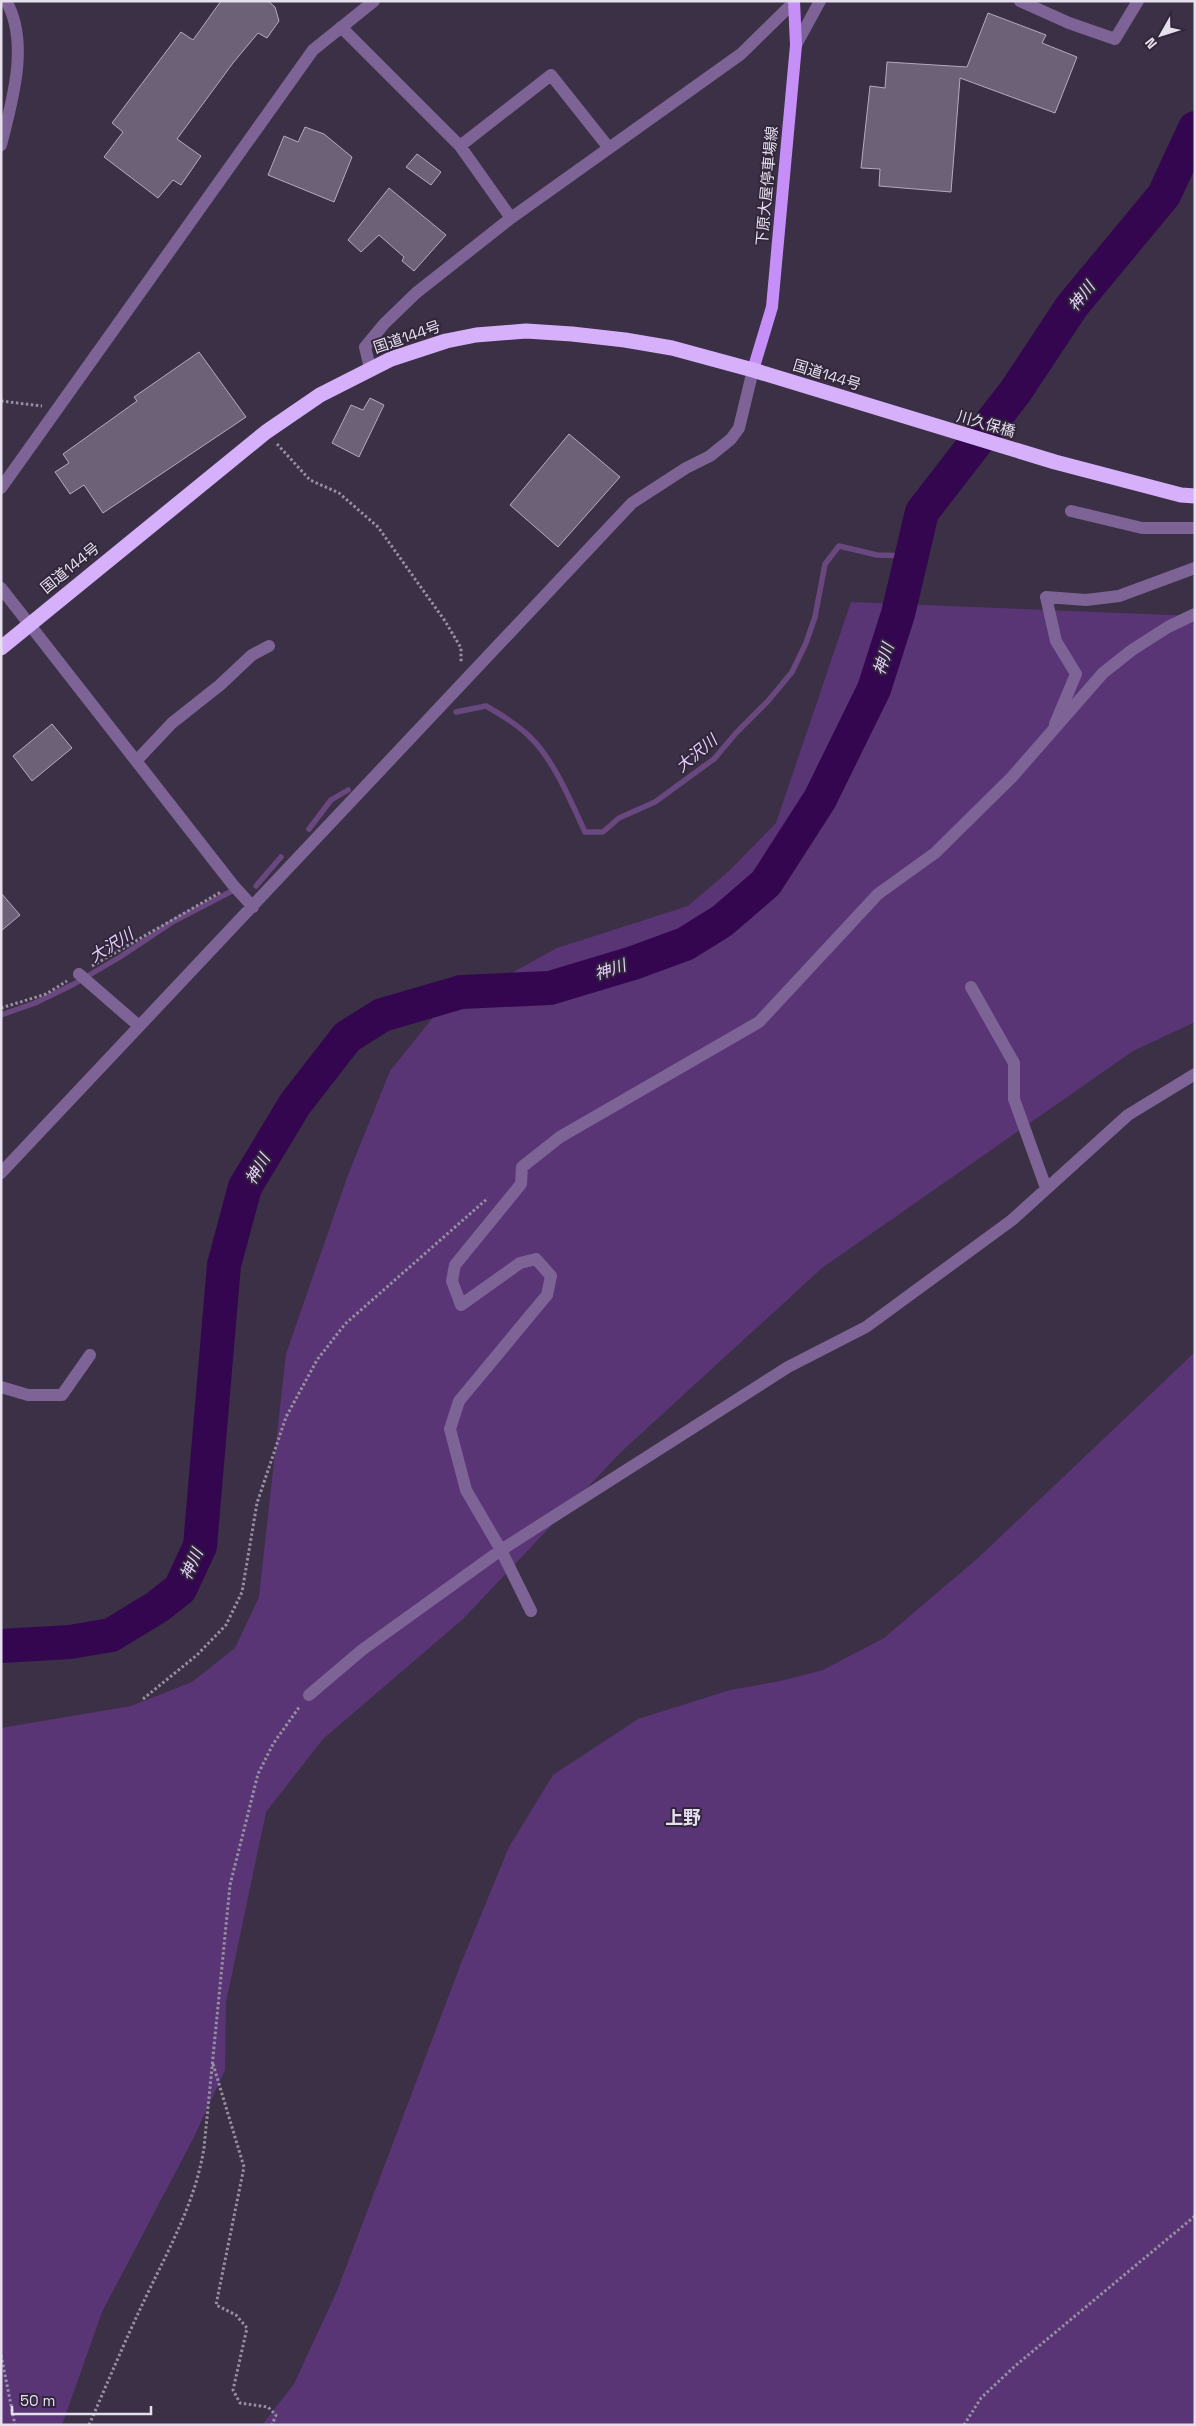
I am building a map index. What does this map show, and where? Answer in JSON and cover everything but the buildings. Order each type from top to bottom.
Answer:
[{"type":"highway","name":"国道144号","points":[[1,648],[266,432],[320,395],[370,368],[446,341],[476,334],[526,331],[625,340],[672,348],[753,370],[907,418]]},
{"type":"highway","name":"川久保橋","points":[[907,418],[1055,462],[1181,495],[1195,496]]},
{"type":"main road","name":"下原大屋停車場線","points":[[753,370],[772,307],[796,45],[794,1]]},
{"type":"street","points":[[1,145],[16,77],[18,40],[13,13],[6,1]]},
{"type":"street","points":[[1,488],[313,50],[374,1]]},
{"type":"street","points":[[370,368],[365,347],[384,324],[416,293],[511,218],[741,54],[794,1]]},
{"type":"street","points":[[796,45],[820,1]]},
{"type":"street","points":[[1020,1],[1069,23],[1115,39],[1138,1]]},
{"type":"street","points":[[341,27],[460,146],[511,218]]},
{"type":"street","points":[[460,146],[551,75],[609,148]]},
{"type":"street","points":[[1,1172],[632,503],[686,468],[710,456],[731,439],[739,428],[753,370]]},
{"type":"street","points":[[1071,511],[1142,528],[1195,528]]},
{"type":"street","points":[[1051,734],[1076,674],[1056,642],[1046,597],[1086,600],[1119,596],[1195,568]]},
{"type":"street","points":[[1,588],[233,885],[253,907]]},
{"type":"street","points":[[532,1611],[501,1550],[466,1490],[450,1429],[459,1401],[547,1295],[551,1276],[536,1259],[520,1263],[461,1305],[452,1281],[456,1265],[521,1184],[522,1167],[560,1137],[758,1022],[878,894],[935,853],[1051,734],[1103,673],[1132,650],[1168,627],[1195,614]]},
{"type":"street","points":[[137,760],[172,723],[220,685],[252,655],[269,646]]},
{"type":"street","points":[[83,977],[139,1026]]},
{"type":"street","points":[[971,987],[1014,1062],[1014,1099],[1046,1188]]},
{"type":"street","points":[[309,1695],[362,1650],[501,1550],[788,1367],[866,1327],[1012,1220],[1128,1115],[1195,1074]]},
{"type":"street","points":[[1,1387],[28,1395],[62,1395],[90,1355]]},
{"type":"path","points":[[1,400],[58,409]]},
{"type":"path","points":[[266,432],[310,480],[339,493],[378,527],[446,621],[461,648],[462,665],[457,670]]},
{"type":"path","points":[[1,1008],[46,994],[83,977],[233,885]]},
{"type":"path","points":[[143,1699],[198,1655],[226,1625],[242,1592],[256,1503],[286,1417],[317,1360],[345,1324],[493,1194]]},
{"type":"path","points":[[89,2425],[121,2349],[191,2203],[204,2148],[230,1885],[258,1774],[273,1744],[309,1695]]},
{"type":"path","points":[[212,2061],[244,2166],[216,2305],[236,2315],[247,2328],[233,2390],[240,2403],[268,2407],[276,2415],[272,2425]]},
{"type":"path","points":[[964,2425],[981,2398],[1015,2366],[1195,2216]]},
{"type":"path","points":[[1,2355],[15,2425]]},
{"type":"shaded area","points":[[851,602],[1195,616],[1195,1022],[1133,1051],[822,1268],[620,1453],[463,1619],[323,1739],[266,1812],[226,2002],[225,2070],[193,2139],[102,2312],[62,2425],[1,2425],[1,1728],[131,1706],[192,1682],[235,1648],[259,1597],[286,1354],[348,1175],[390,1071],[435,1015],[557,948],[688,906],[729,871],[776,823]]},
{"type":"shaded area","points":[[1195,1352],[1195,2425],[262,2425],[294,2384],[337,2291],[460,1966],[509,1847],[553,1775],[638,1719],[730,1690],[781,1681],[823,1670],[884,1638],[978,1558]]},
{"type":"waterway","name":"神川","points":[[1,1646],[70,1642],[111,1635],[157,1607],[180,1589],[200,1546],[224,1265],[245,1187],[295,1104],[347,1037],[382,1015],[461,992],[550,988],[633,963],[685,944],[722,921],[766,883],[820,799],[874,689],[898,614],[922,512],[1015,392],[1072,306],[1164,195],[1195,128]]},
{"type":"waterway","name":"大沢川","points":[[456,712],[486,706],[520,728],[539,746],[547,757],[568,795],[585,832],[603,832],[619,818],[655,802],[714,759],[792,672],[806,643],[815,617],[825,564],[839,546],[877,555],[912,556]]},
{"type":"waterway","name":"大沢川","points":[[309,829],[331,800],[348,790]]},
{"type":"waterway","name":"大沢川","points":[[256,886],[281,857]]},
{"type":"waterway","name":"大沢川","points":[[1,1015],[35,1003],[74,984],[120,957],[174,921],[232,891]]},
{"type":"district","name":"上野","points":[[683,1818]]}]
